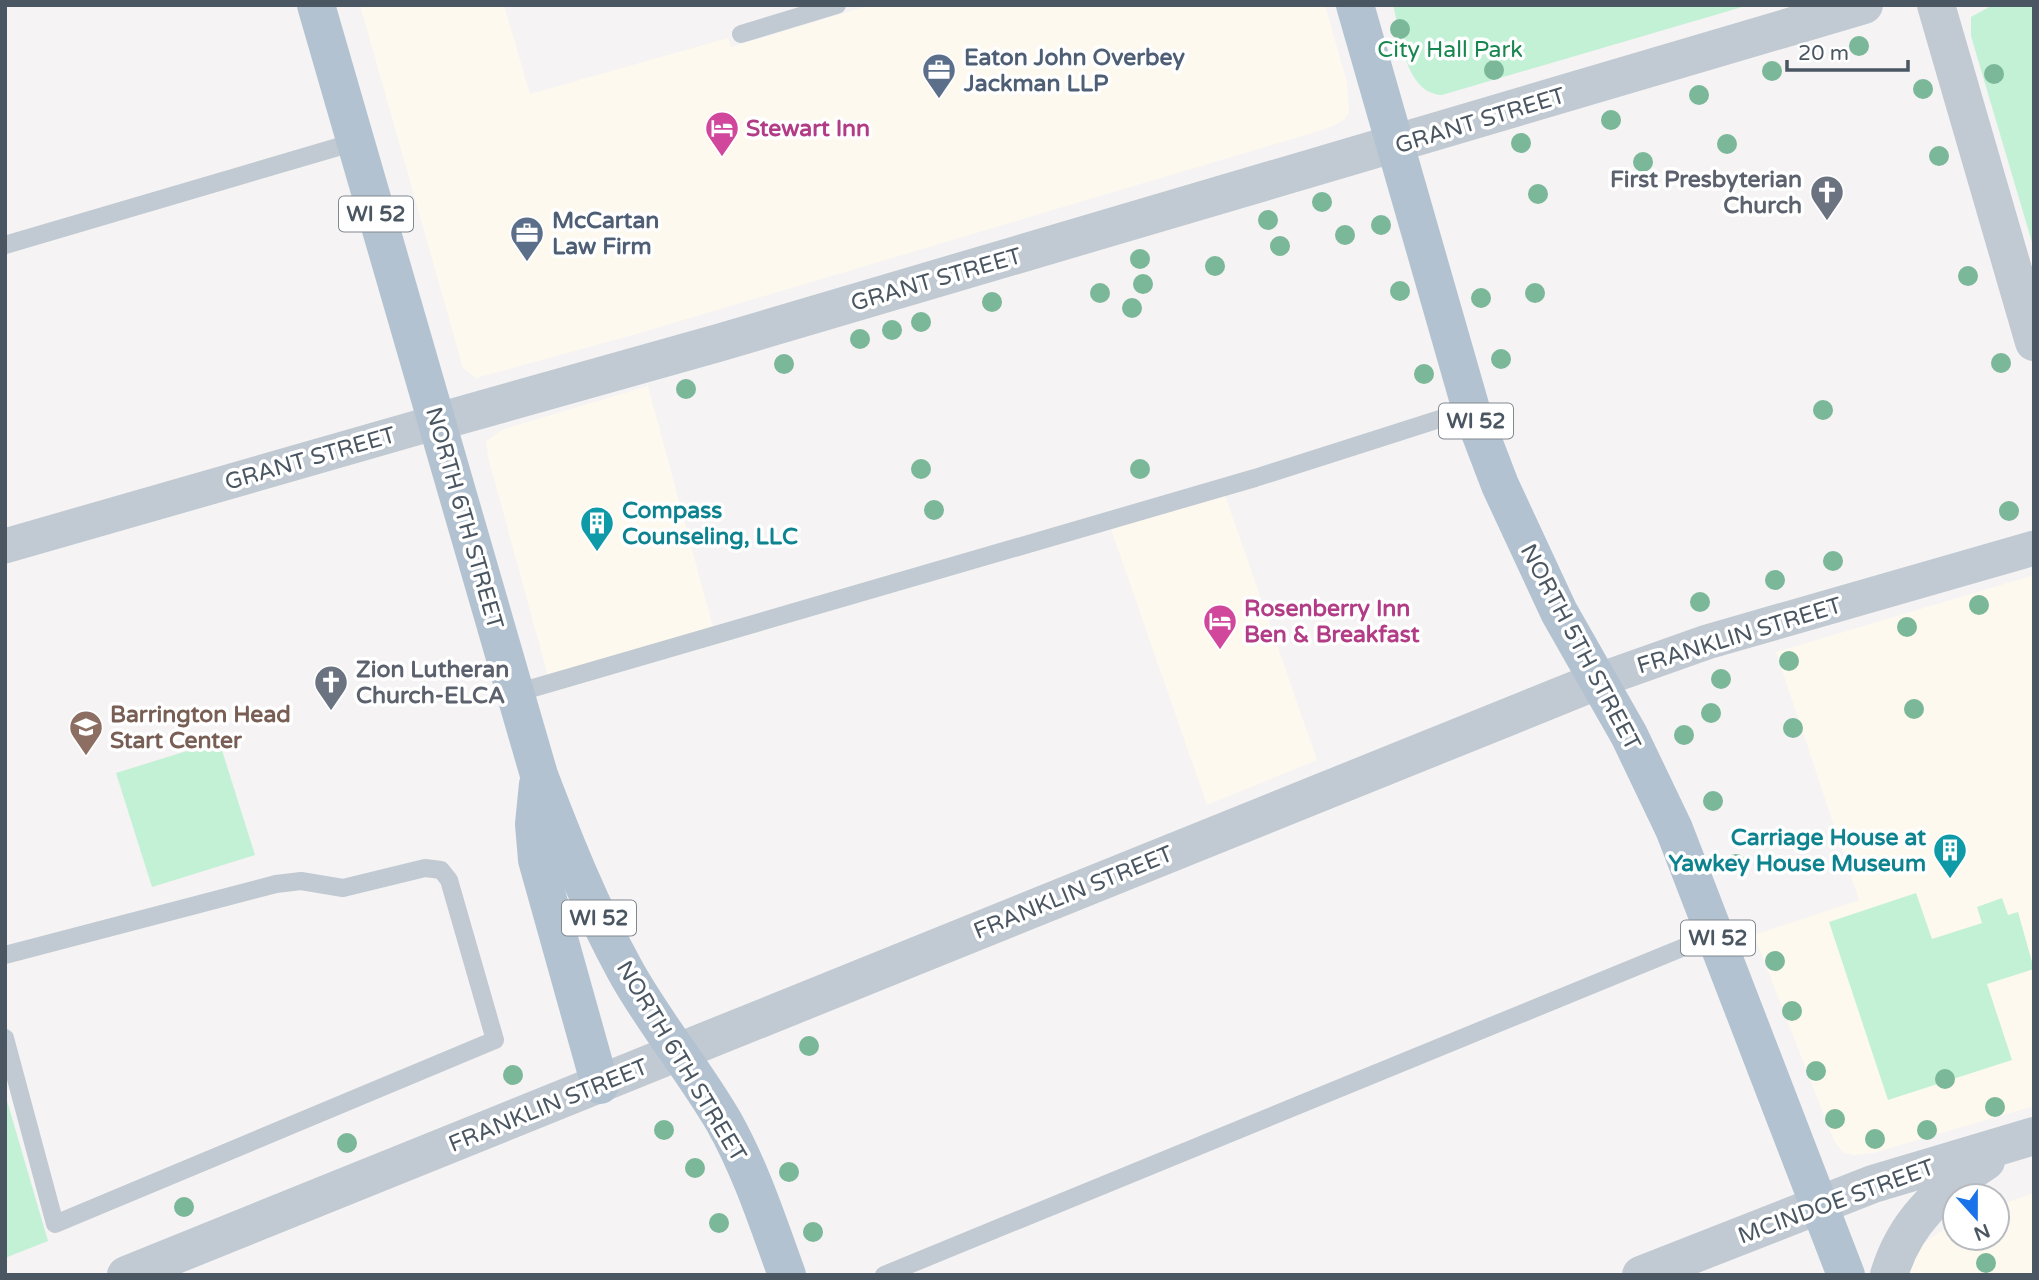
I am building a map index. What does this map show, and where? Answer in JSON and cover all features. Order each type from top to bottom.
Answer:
[{"type":"main road","name":"NORTH 6TH STREET","points":[[316,5],[539,775],[582,881],[623,967],[709,1097],[741,1154],[787,1275]]},
{"type":"main road","name":"NORTH 5TH STREET","points":[[1355,5],[1471,409],[1505,497],[1559,612],[1629,735],[1674,829],[1846,1275]]},
{"type":"main road","points":[[539,775],[534,824],[537,860],[600,1085]]},
{"type":"street","name":"GRANT STREET","points":[[5,546],[718,343],[1864,5]]},
{"type":"street","points":[[1936,5],[2034,342]]},
{"type":"street","name":"FRANKLIN STREET","points":[[126,1275],[1597,681],[1707,642],[2034,548]]},
{"type":"street","points":[[1889,1275],[1910,1227],[1932,1200],[1953,1182],[2025,1139]]},
{"type":"street","name":"MCINDOE STREET","points":[[1641,1275],[1818,1204],[2025,1139]]},
{"type":"lane","points":[[741,34],[837,5]]},
{"type":"lane","points":[[5,245],[355,142]]},
{"type":"lane","points":[[516,693],[1255,478],[1471,409]]},
{"type":"lane","points":[[5,955],[276,884],[301,881],[343,888],[425,869],[441,870],[449,880],[495,1040],[55,1224],[5,1038]]},
{"type":"lane","points":[[884,1275],[1716,934]]},
{"type":"shaded area","points":[[360,5],[504,5],[530,94],[728,38],[731,47],[871,5],[1325,5],[1347,82],[1349,112],[1345,119],[1333,126],[1309,134],[633,335],[476,378],[463,368]]},
{"type":"shaded area","points":[[648,386],[713,627],[548,676],[488,457],[486,441],[504,429]]},
{"type":"shaded area","points":[[1225,495],[1317,760],[1207,805],[1111,529]]},
{"type":"shaded area","points":[[2034,575],[2034,1106],[1873,1153],[1854,1155],[1843,1152],[1834,1141],[1754,935],[1859,900],[1776,652]]},
{"type":"shaded area","points":[[2034,1193],[2034,1275],[1906,1275],[1920,1246],[1941,1231],[1941,1252],[2011,1252],[2011,1201]]},
{"type":"green space","name":"City Hall Park","points":[[1393,5],[1749,5],[1442,95],[1429,92],[1419,84],[1412,73],[1402,46]]},
{"type":"green space","points":[[1993,5],[2034,5],[2034,249],[1971,36],[1971,17]]},
{"type":"green space","points":[[219,741],[255,855],[152,887],[116,773]]},
{"type":"green space","points":[[1916,893],[1932,939],[1982,923],[1977,907],[2002,898],[2008,915],[2018,912],[2034,969],[1987,984],[2012,1060],[1888,1100],[1829,922]]},
{"type":"green space","points":[[5,1094],[48,1241],[5,1258]]},
{"type":"place","name":"Eaton John Overbey Jackman LLP","points":[[939,100]]},
{"type":"place","name":"Stewart Inn","points":[[722,158]]},
{"type":"place","name":"First Presbyterian Church","points":[[1827,222]]},
{"type":"place","name":"McCartan Law Firm","points":[[527,263]]},
{"type":"place","name":"Compass Counseling, LLC","points":[[597,553]]},
{"type":"place","name":"Rosenberry Inn Ben & Breakfast","points":[[1220,651]]},
{"type":"place","name":"Zion Lutheran Church-ELCA","points":[[331,712]]},
{"type":"place","name":"Barrington Head Start Center","points":[[86,757]]},
{"type":"place","name":"Carriage House at Yawkey House Museum","points":[[1950,880]]}]
